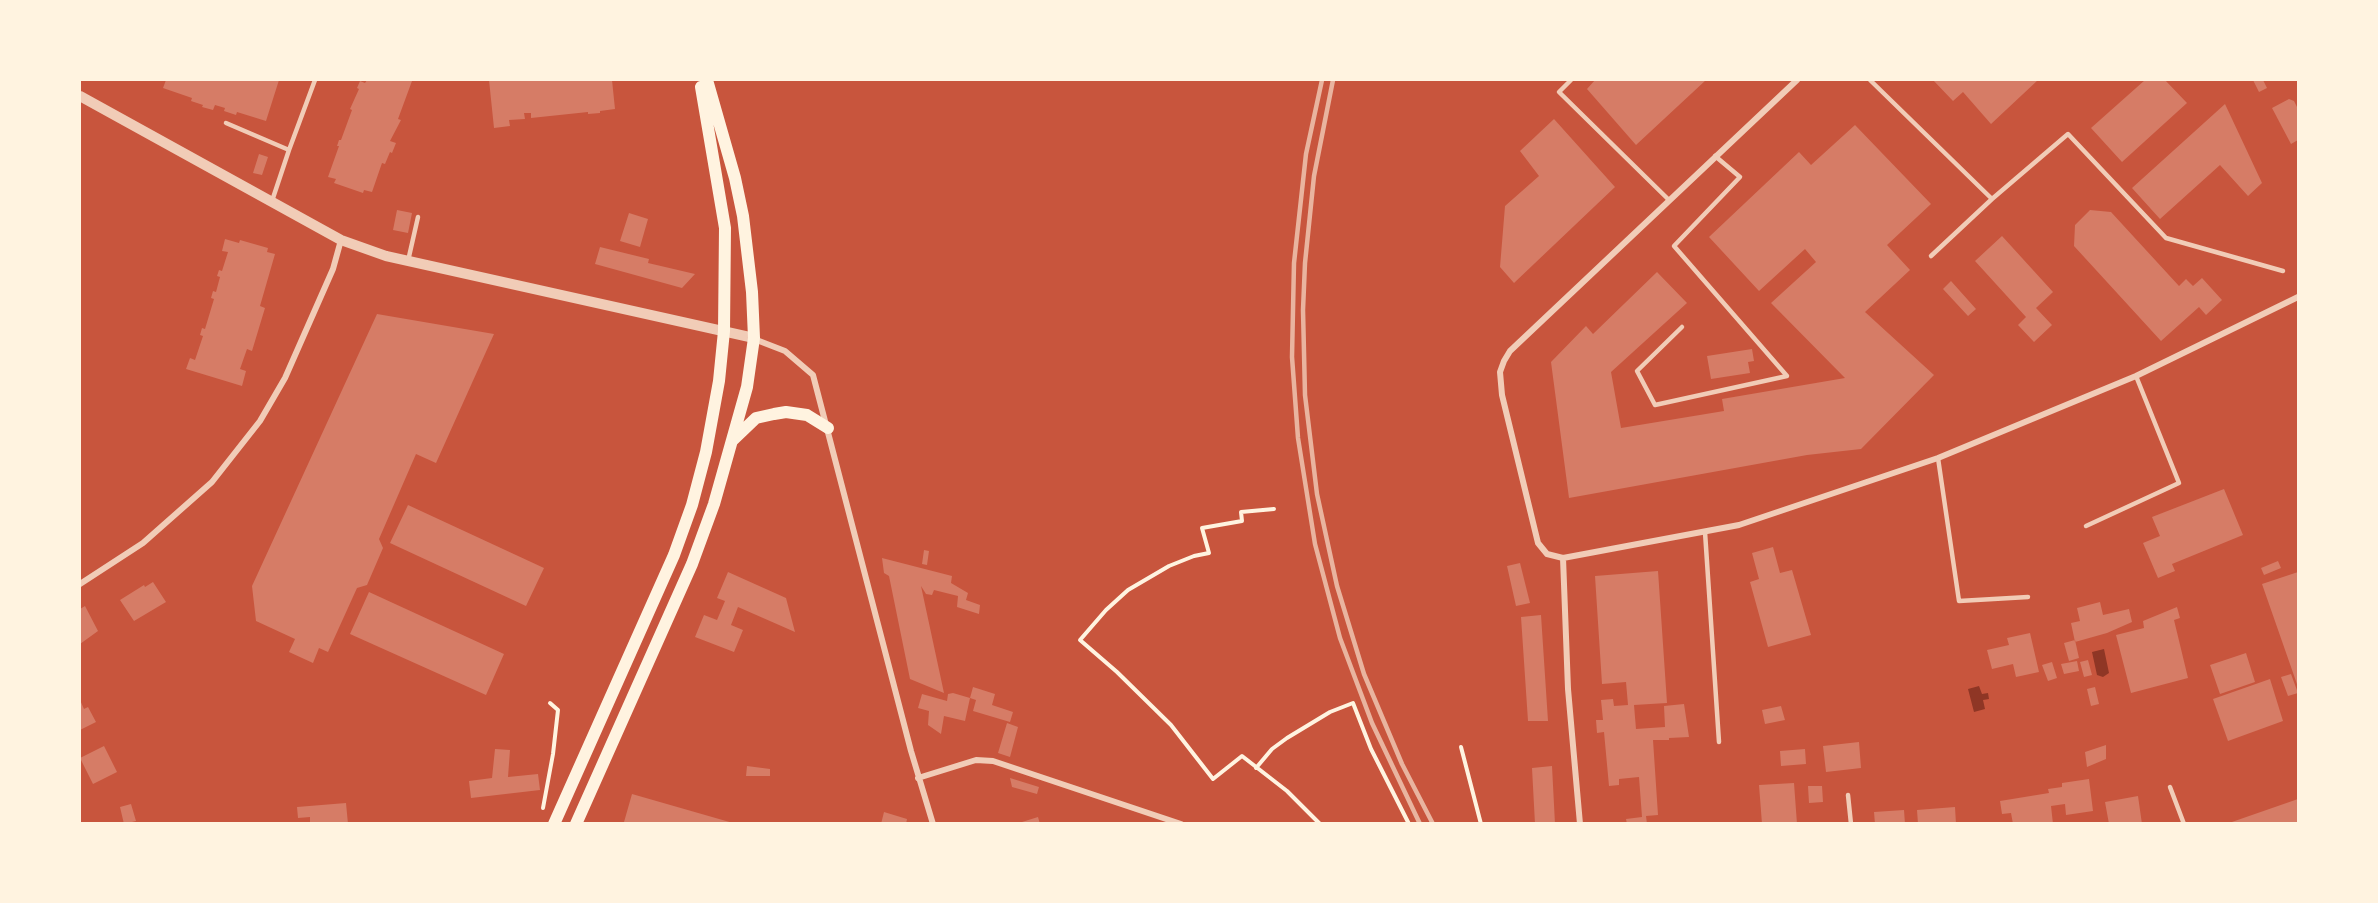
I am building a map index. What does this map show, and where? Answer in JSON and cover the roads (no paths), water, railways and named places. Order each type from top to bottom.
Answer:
[{"type":"main road","points":[[554,824],[674,555],[692,505],[706,452],[717,391],[724,331],[725,228],[700,80]]},
{"type":"main road","points":[[576,824],[692,564],[714,504],[747,387],[754,338],[752,292],[743,216],[735,178],[707,80]]},
{"type":"main road","points":[[732,441],[756,418],[786,412],[807,415],[828,428]]},
{"type":"street","points":[[1797,80],[1510,351],[1500,372],[1502,394],[1538,543],[1547,554],[1563,558],[1739,525],[1938,458],[2136,376],[2298,297]]},
{"type":"street","points":[[80,96],[341,240],[386,256],[754,338],[784,351],[813,375],[918,778],[933,824]]},
{"type":"street","points":[[80,584],[143,543],[212,482],[260,421],[285,378],[333,268],[341,240]]},
{"type":"street","points":[[1563,558],[1568,689],[1580,824]]},
{"type":"street","points":[[918,778],[976,760],[993,760],[1181,824]]},
{"type":"lane","points":[[272,201],[315,80]]},
{"type":"lane","points":[[1571,80],[1559,92],[1669,200]]},
{"type":"lane","points":[[1870,80],[1992,199]]},
{"type":"lane","points":[[226,123],[289,150]]},
{"type":"lane","points":[[1931,256],[1992,199],[2068,134],[2166,238],[2283,271]]},
{"type":"lane","points":[[1682,327],[1637,371],[1655,405],[1786,376],[1674,246],[1740,177],[1715,156]]},
{"type":"lane","points":[[408,261],[418,217]]},
{"type":"lane","points":[[2086,526],[2179,483],[2136,376]]},
{"type":"lane","points":[[1938,458],[1959,601],[2028,597]]},
{"type":"lane","points":[[1705,532],[1719,742]]},
{"type":"lane","points":[[2170,787],[2184,824]]},
{"type":"lane","points":[[1848,795],[1851,824]]},
{"type":"railway","points":[[1322,80],[1306,154],[1294,263],[1292,357],[1298,438],[1315,544],[1340,638],[1372,723],[1420,824]]},
{"type":"railway","points":[[1333,80],[1314,176],[1305,263],[1303,310],[1305,395],[1317,494],[1337,586],[1364,674],[1402,764],[1433,824]]}]
